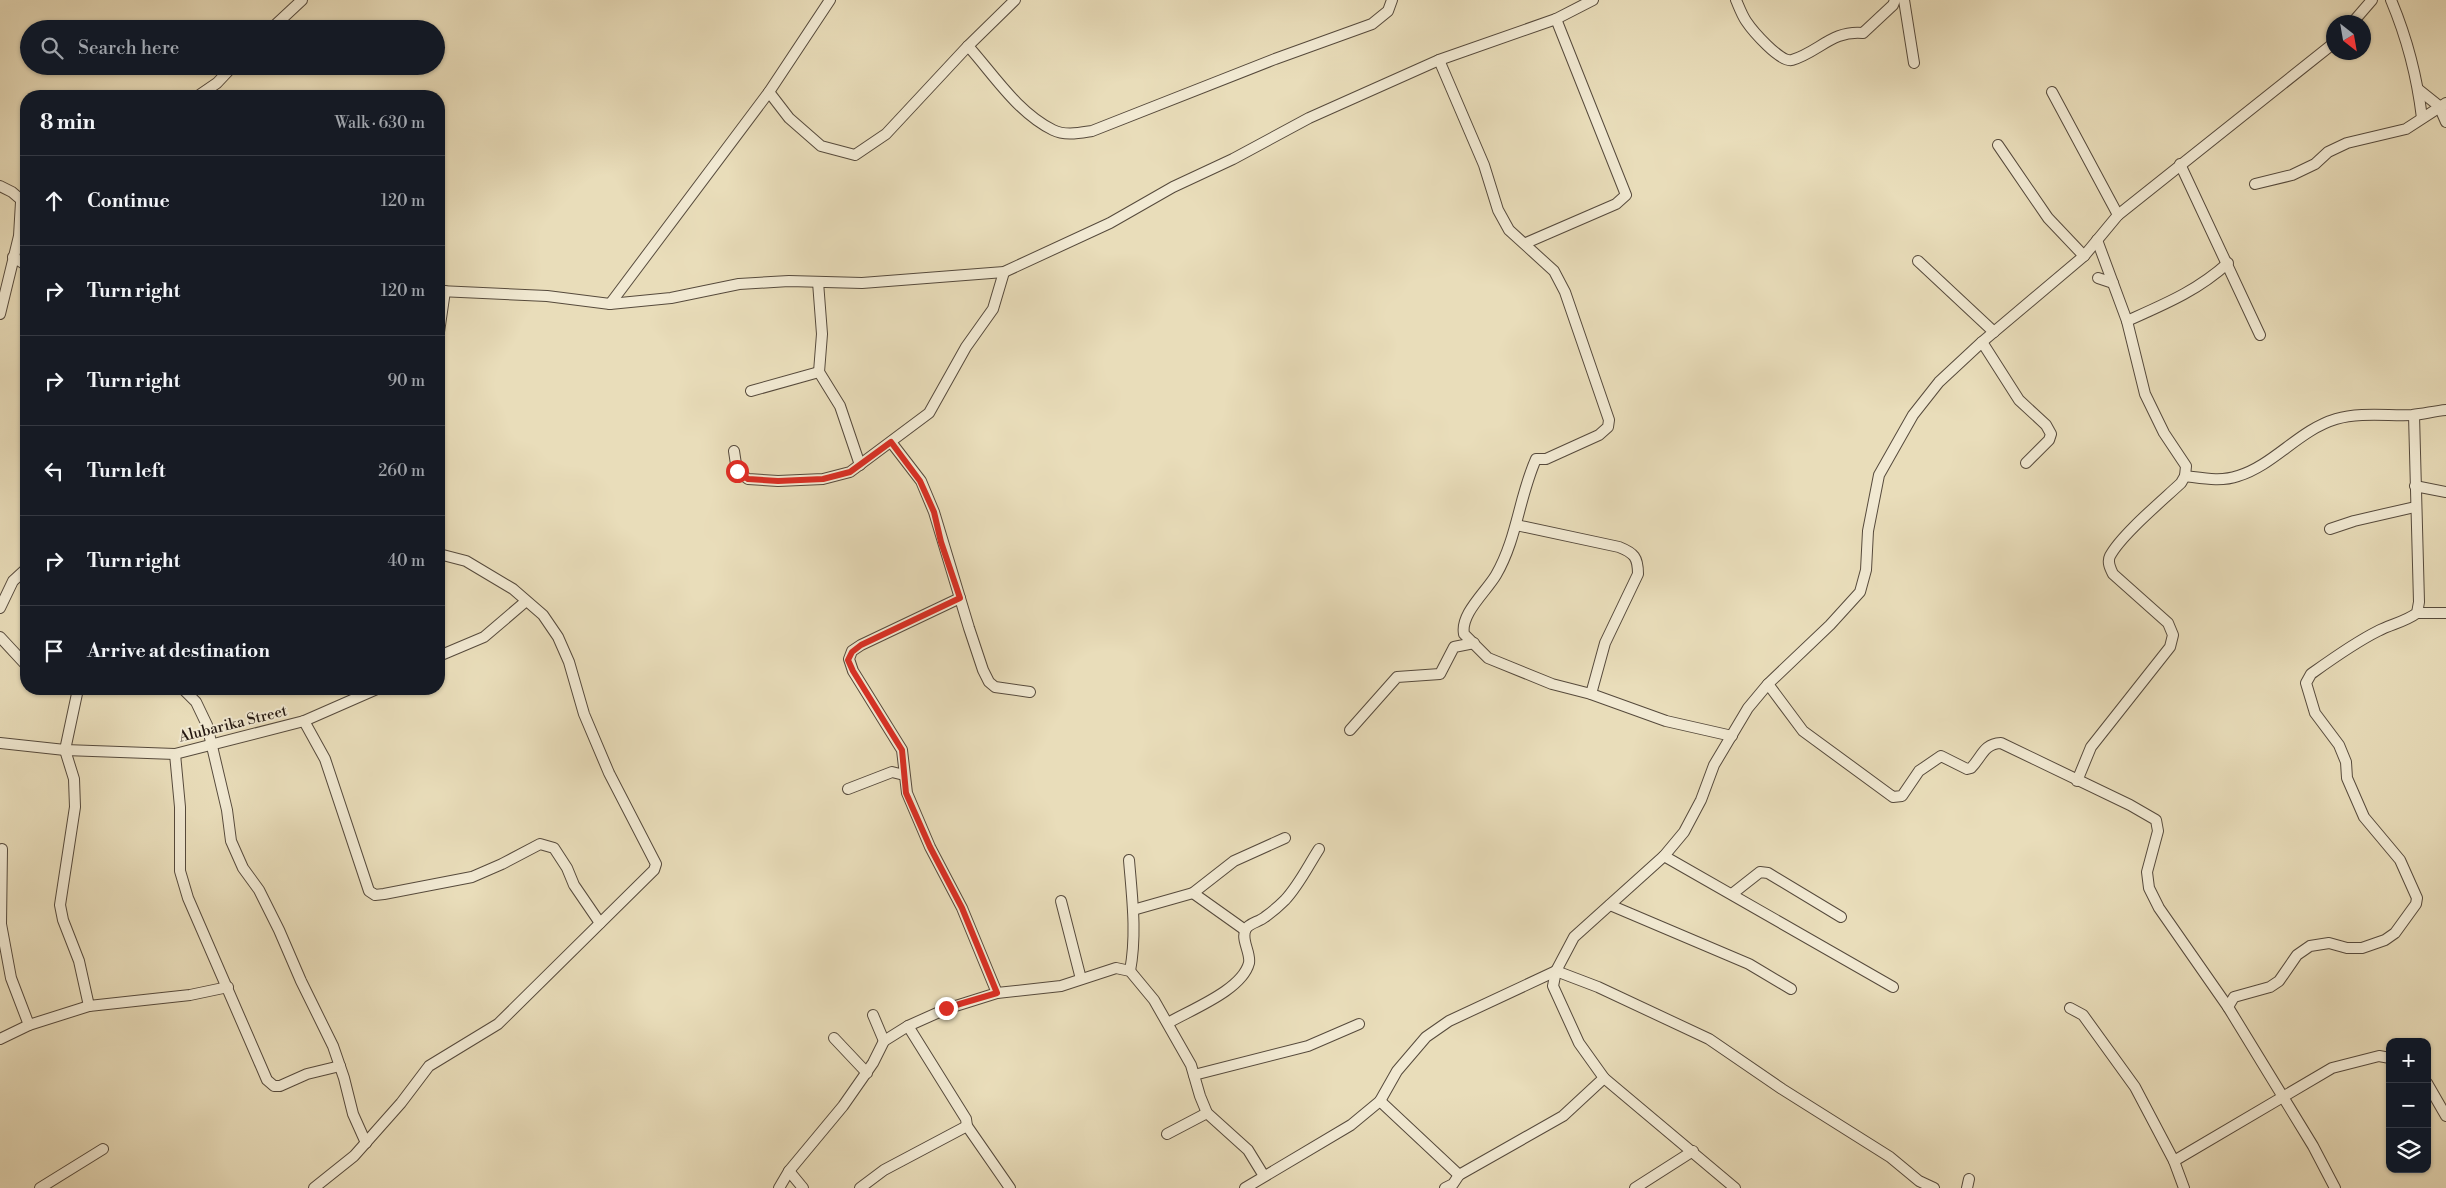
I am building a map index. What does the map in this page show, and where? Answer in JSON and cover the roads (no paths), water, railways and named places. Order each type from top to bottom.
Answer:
[{"type":"street","points":[[281,20],[302,0]]},
{"type":"street","points":[[610,304],[769,92],[830,0]]},
{"type":"street","points":[[769,92],[789,118],[821,146],[855,155],[886,134],[968,46],[1015,0]]},
{"type":"street","points":[[968,46],[1016,103],[1054,131],[1070,134],[1092,131],[1230,76],[1372,24],[1388,11],[1392,0]]},
{"type":"street","points":[[445,291],[547,296],[610,304],[671,298],[739,284],[862,283],[1004,272],[1110,223],[1173,187],[1233,159],[1309,118],[1439,60],[1556,19],[1593,0]]},
{"type":"street","points":[[1736,0],[1746,21],[1769,48],[1783,59],[1791,60],[1821,46],[1836,36],[1849,32],[1863,32],[1893,5],[1895,0]]},
{"type":"street","points":[[1904,0],[1914,64]]},
{"type":"street","points":[[2359,15],[2372,0]]},
{"type":"street","points":[[2391,0],[2402,27],[2419,90],[2422,118]]},
{"type":"street","points":[[1526,243],[1616,204],[1626,195],[1556,19]]},
{"type":"street","points":[[1736,1187],[1604,1078],[1579,1043],[1561,1007],[1553,986],[1556,971],[1574,937],[1664,856],[1684,832],[1701,800],[1714,765],[1748,708],[1768,684],[1830,625],[1860,592],[1866,570],[1868,531],[1879,475],[1913,415],[1939,382],[1982,342],[2084,256],[2118,215],[2326,49]]},
{"type":"street","points":[[1439,60],[1484,165],[1498,210],[1509,230],[1526,243],[1554,271],[1565,292],[1595,374],[1609,420],[1608,427],[1599,435],[1546,459],[1536,459],[1506,556],[1496,576],[1464,621],[1464,634],[1488,658],[1552,684],[1591,694],[1666,721],[1732,736]]},
{"type":"street","points":[[207,90],[225,75]]},
{"type":"street","points":[[2419,90],[2442,104],[2446,122]]},
{"type":"street","points":[[2052,92],[2118,215]]},
{"type":"street","points":[[2255,184],[2292,175],[2314,164],[2328,152],[2347,143],[2406,130],[2442,104]]},
{"type":"street","points":[[1998,145],[2048,218],[2084,256]]},
{"type":"street","points":[[2180,164],[2228,263],[2260,335]]},
{"type":"street","points":[[0,186],[20,198]]},
{"type":"street","points":[[0,314],[20,230]]},
{"type":"street","points":[[2077,781],[2091,747],[2170,647],[2173,635],[2168,623],[2113,574],[2108,564],[2110,556],[2122,541],[2185,476],[2186,466],[2164,433],[2145,394],[2128,321],[2097,240]]},
{"type":"street","points":[[14,257],[20,260]]},
{"type":"street","points":[[1918,261],[1994,332]]},
{"type":"street","points":[[2128,321],[2180,298],[2208,281],[2228,263]]},
{"type":"street","points":[[734,451],[737,471],[748,479],[778,481],[823,479],[850,472],[929,413],[966,347],[993,309],[1004,272]]},
{"type":"street","points":[[2098,278],[2113,283]]},
{"type":"street","points":[[818,282],[822,334],[820,372],[840,406],[860,465]]},
{"type":"street","points":[[1982,342],[2019,400],[2046,425],[2051,434],[2049,440],[2026,463]]},
{"type":"street","points":[[2129,373],[2138,366]]},
{"type":"street","points":[[751,391],[820,372]]},
{"type":"street","points":[[2185,476],[2206,479],[2236,477],[2255,470],[2309,432],[2336,419],[2446,410]]},
{"type":"street","points":[[2414,414],[2419,602],[2417,613]]},
{"type":"street","points":[[891,442],[920,481],[931,504],[983,670],[989,682],[995,687],[1030,692]]},
{"type":"street","points":[[2415,486],[2446,492]]},
{"type":"street","points":[[2330,529],[2354,521],[2416,507]]},
{"type":"street","points":[[1516,525],[1619,547],[1632,552],[1638,562],[1638,574],[1605,643],[1591,694]]},
{"type":"street","points":[[314,1188],[354,1156],[401,1104],[429,1066],[498,1024],[654,870],[656,864],[597,746],[584,714],[569,662],[558,637],[543,615],[525,602],[513,590],[466,561],[445,556]]},
{"type":"street","points":[[0,608],[13,582],[20,574]]},
{"type":"street","points":[[960,598],[861,645],[852,652],[848,660],[902,750],[906,793],[917,819],[959,901],[997,993]]},
{"type":"street","points":[[445,653],[484,637],[525,602]]},
{"type":"street","points":[[2228,1007],[2234,998],[2270,987],[2279,981],[2297,955],[2310,946],[2329,943],[2347,948],[2362,948],[2385,940],[2395,933],[2416,904],[2415,890],[2400,860],[2364,817],[2347,778],[2346,762],[2339,745],[2315,713],[2306,682],[2311,674],[2368,636],[2389,625],[2408,620],[2417,613],[2446,613]]},
{"type":"street","points":[[0,637],[20,659]]},
{"type":"street","points":[[1350,730],[1397,677],[1440,674],[1454,647],[1474,643]]},
{"type":"street","points":[[1768,684],[1802,731],[1893,797],[1902,796],[1919,771],[1941,756],[1967,769],[1971,768],[1984,749],[1993,743],[2001,743],[2130,805],[2156,820],[2158,831],[2146,872],[2149,888],[2159,908],[2228,1007],[2335,1188]]},
{"type":"street","points":[[77,695],[65,750],[74,780],[76,807],[60,905],[63,920],[79,961],[90,1006]]},
{"type":"street","points":[[188,695],[201,710],[214,746],[228,810],[231,841],[243,868],[259,890],[279,930],[340,1066],[353,1114],[366,1143]]},
{"type":"street","name":"Alubarika Street","points":[[0,743],[65,750],[175,754],[214,746],[304,721],[363,695]]},
{"type":"street","points":[[304,721],[325,759],[369,891],[375,895],[384,894],[472,876],[502,864],[540,844],[554,848],[567,868],[574,885],[600,923]]},
{"type":"street","points":[[175,754],[180,807],[180,871],[188,898],[268,1080],[274,1086],[280,1086],[307,1074],[340,1066]]},
{"type":"street","points":[[848,789],[892,772],[904,775]]},
{"type":"street","points":[[1133,910],[1193,893],[1234,862],[1285,838]]},
{"type":"street","points":[[2,849],[0,924],[11,978],[29,1025]]},
{"type":"street","points":[[1168,1023],[1224,991],[1240,979],[1247,970],[1250,958],[1244,934],[1245,930],[1249,925],[1264,918],[1285,900],[1319,849]]},
{"type":"street","points":[[1664,856],[1893,988]]},
{"type":"street","points":[[1129,860],[1133,910],[1133,954],[1130,971]]},
{"type":"street","points":[[1732,894],[1750,882],[1760,872],[1768,873],[1841,917]]},
{"type":"street","points":[[1193,893],[1245,930]]},
{"type":"street","points":[[1061,901],[1081,980]]},
{"type":"street","points":[[1610,905],[1750,964],[1791,989]]},
{"type":"street","points":[[779,1188],[789,1171],[843,1106],[867,1073],[884,1041],[908,1026],[946,1008],[997,993],[1061,986],[1116,968],[1130,971],[1168,1023],[1191,1065],[1208,1113],[1248,1150],[1264,1176]]},
{"type":"street","points":[[1244,1188],[1351,1125],[1380,1101],[1397,1071],[1426,1037],[1449,1021],[1556,971],[1598,987],[1709,1039],[1782,1089],[1890,1157],[1919,1180],[1934,1188]]},
{"type":"street","points":[[0,1039],[29,1025],[90,1006],[190,995],[228,987]]},
{"type":"street","points":[[2070,1008],[2083,1015],[2134,1087],[2174,1161],[2184,1188]]},
{"type":"street","points":[[873,1014],[884,1041]]},
{"type":"street","points":[[1194,1075],[1308,1046],[1359,1024]]},
{"type":"street","points":[[908,1026],[966,1119],[967,1126],[1010,1188]]},
{"type":"street","points":[[834,1038],[867,1073]]},
{"type":"street","points":[[2174,1161],[2332,1068],[2379,1056],[2386,1057]]},
{"type":"street","points":[[1445,1188],[1453,1184],[1459,1175],[1563,1116],[1604,1078]]},
{"type":"street","points":[[2431,1090],[2446,1116]]},
{"type":"street","points":[[1380,1101],[1459,1175]]},
{"type":"street","points":[[1167,1134],[1208,1113]]},
{"type":"street","points":[[860,1188],[884,1170],[967,1126]]},
{"type":"street","points":[[40,1188],[103,1149]]},
{"type":"street","points":[[1635,1188],[1693,1151]]},
{"type":"street","points":[[789,1171],[803,1188]]}]
